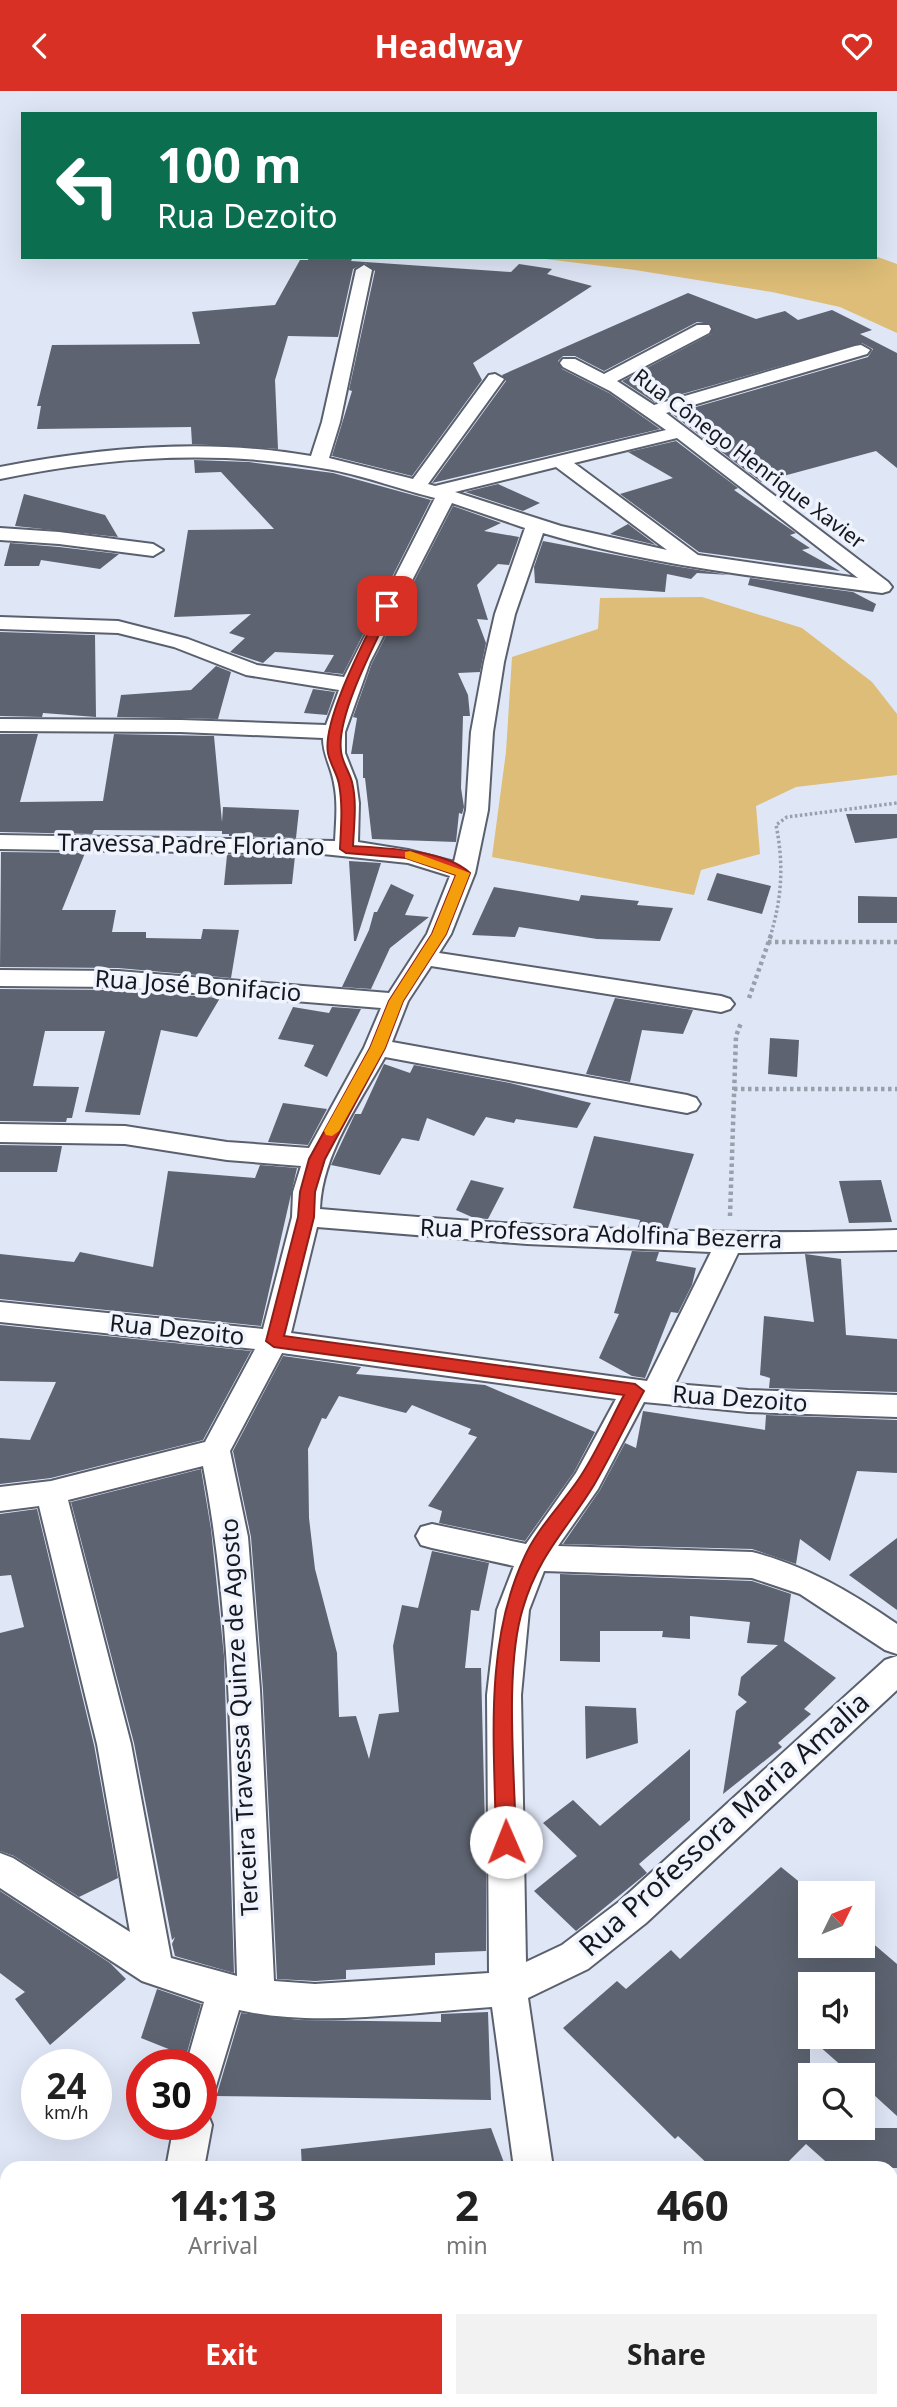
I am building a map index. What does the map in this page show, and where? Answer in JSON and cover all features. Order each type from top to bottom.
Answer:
[{"type":"street","points":[[318,461],[331,422],[363,270]]},
{"type":"street","points":[[604,381],[703,330]]},
{"type":"street","points":[[652,411],[861,350]]},
{"type":"street","name":"Rua Cônego Henrique Xavier","points":[[569,363],[652,411],[889,593]]},
{"type":"street","points":[[346,849],[348,803],[345,781],[334,753],[334,732],[432,491],[495,379]]},
{"type":"street","points":[[432,491],[678,432]]},
{"type":"street","points":[[0,473],[45,463],[116,453],[256,452],[318,461],[432,491],[536,525],[615,545],[889,593]]},
{"type":"street","points":[[559,461],[692,559]]},
{"type":"street","points":[[0,1499],[51,1493],[215,1451],[274,1341],[306,1217],[307,1192],[317,1159],[377,1048],[396,1001],[439,934],[463,873],[477,810],[482,731],[494,662],[505,614],[536,525]]},
{"type":"street","points":[[0,534],[49,537],[153,550]]},
{"type":"street","points":[[0,623],[118,627],[181,643],[253,671],[352,685]]},
{"type":"street","points":[[0,725],[181,726],[334,732]]},
{"type":"street","name":"Travessa Padre Floriano","points":[[0,842],[346,849],[406,854],[435,861],[463,873]]},
{"type":"street","points":[[425,958],[721,1004]]},
{"type":"street","name":"Rua José Bonifacio","points":[[0,978],[118,979],[396,1001]]},
{"type":"street","points":[[377,1048],[687,1104]]},
{"type":"street","points":[[0,1133],[125,1135],[227,1151],[317,1159]]},
{"type":"street","name":"Rua Professora Adolfina Bezerra","points":[[306,1217],[487,1232],[729,1243],[897,1240]]},
{"type":"street","points":[[533,2161],[508,1989],[505,1671],[513,1610],[533,1558],[646,1392],[729,1243]]},
{"type":"street","name":"Rua Dezoito","points":[[0,1312],[274,1341],[646,1392],[748,1401],[897,1406]]},
{"type":"street","name":"Terceira Travessa Quinze de Agosto","points":[[215,1451],[232,1537],[243,1690],[241,1994],[215,2049]]},
{"type":"street","points":[[51,1493],[114,1744],[155,1969]]},
{"type":"street","points":[[432,1536],[533,1558],[752,1565],[783,1571],[809,1583],[897,1641]]},
{"type":"street","name":"Rua Professora Maria Amalia","points":[[508,1989],[575,1957],[633,1912],[897,1670]]},
{"type":"street","points":[[0,1869],[77,1916],[155,1969],[186,1981],[241,1994],[315,2001],[508,1989]]},
{"type":"street","points":[[186,2161],[190,2140]]},
{"type":"path","points":[[748,1001],[781,905],[784,853],[776,825],[787,817],[897,803]]},
{"type":"path","points":[[768,941],[897,942]]},
{"type":"path","points":[[729,1243],[736,1036],[744,1012]]},
{"type":"path","points":[[734,1089],[897,1089]]},
{"type":"shaded area","points":[[877,257],[897,264],[897,333],[840,307],[772,292],[545,259],[877,259]]},
{"type":"shaded area","points":[[702,597],[802,628],[872,682],[897,714],[897,775],[796,787],[756,806],[760,854],[701,870],[694,895],[492,857],[506,752],[512,657],[598,629],[600,598]]},
{"type":"building","points":[[352,259],[351,261],[511,272],[519,264],[552,269],[547,274],[592,286],[473,363],[482,380],[412,476],[332,456],[352,391],[349,390],[375,271],[365,263],[353,269],[338,337],[288,336],[275,380],[278,449],[192,444],[191,427],[37,429],[41,406],[37,406],[52,345],[200,344],[192,312],[275,305],[300,260]]},
{"type":"building","points":[[688,293],[756,319],[785,311],[798,320],[832,310],[872,330],[860,334],[897,353],[897,468],[876,451],[761,482],[672,414],[868,357],[873,349],[862,343],[654,402],[622,381],[711,334],[711,324],[697,322],[604,371],[575,356],[563,356],[558,361],[562,369],[609,393],[660,429],[432,483],[506,381],[502,375]]},
{"type":"building","points":[[676,441],[738,488],[734,490],[796,533],[790,535],[810,548],[802,550],[840,571],[699,552],[620,494],[673,478],[628,452]]},
{"type":"building","points":[[194,460],[249,462],[333,473],[431,500],[343,674],[324,672],[334,655],[275,652],[263,663],[230,652],[245,638],[229,633],[251,614],[174,617],[188,530],[274,529],[221,472],[195,473]]},
{"type":"building","points":[[498,484],[540,503],[523,511],[465,492]]},
{"type":"building","points":[[24,494],[105,515],[118,537],[15,526]]},
{"type":"building","points":[[453,506],[501,523],[484,531],[519,537],[509,565],[498,564],[477,585],[488,620],[477,619],[486,643],[480,672],[458,673],[468,695],[470,716],[463,716],[461,788],[464,807],[462,814],[459,813],[456,842],[372,839],[363,778],[363,754],[351,754],[357,718],[353,717],[372,663]]},
{"type":"building","points":[[628,524],[656,545],[610,534]]},
{"type":"building","points":[[543,541],[729,575],[697,573],[691,579],[667,574],[665,592],[535,583],[534,567]]},
{"type":"building","points":[[10,543],[119,554],[100,569],[41,560],[39,566],[4,566]]},
{"type":"building","points":[[750,578],[853,592],[876,604],[873,612],[748,585]]},
{"type":"building","points":[[0,632],[95,635],[96,717],[43,713],[42,717],[0,716]]},
{"type":"building","points":[[216,666],[231,672],[218,719],[117,717],[121,695],[191,690]]},
{"type":"building","points":[[313,689],[335,692],[327,715],[304,713]]},
{"type":"building","points":[[0,734],[38,734],[20,802],[103,801],[114,734],[214,736],[222,822],[223,807],[299,810],[296,838],[229,836],[222,834],[222,831],[94,830],[92,834],[0,832]]},
{"type":"building","points":[[846,814],[897,814],[897,838],[855,843]]},
{"type":"building","points":[[1,852],[85,853],[62,910],[116,910],[112,932],[146,932],[146,938],[201,939],[203,929],[239,930],[231,978],[118,968],[0,967]]},
{"type":"building","points":[[227,855],[295,856],[292,884],[224,885]]},
{"type":"building","points":[[349,861],[381,863],[356,941],[354,941]]},
{"type":"building","points":[[717,873],[771,886],[762,914],[707,900]]},
{"type":"building","points":[[391,884],[414,895],[405,915],[429,917],[390,948],[371,989],[342,987],[369,930],[374,912],[377,912]]},
{"type":"building","points":[[494,887],[579,901],[581,895],[639,901],[637,905],[673,908],[660,941],[597,939],[519,927],[515,937],[472,935]]},
{"type":"building","points":[[858,896],[897,897],[897,923],[858,923]]},
{"type":"building","points":[[0,989],[118,990],[220,998],[197,1037],[161,1030],[140,1115],[85,1112],[105,1031],[45,1031],[33,1086],[79,1087],[72,1118],[67,1118],[66,1122],[0,1121]]},
{"type":"building","points":[[615,998],[693,1010],[683,1034],[642,1030],[630,1082],[586,1074]]},
{"type":"building","points":[[293,1007],[329,1013],[332,1007],[361,1009],[327,1077],[304,1066],[314,1045],[278,1039]]},
{"type":"building","points":[[770,1038],[799,1040],[797,1077],[768,1074]]},
{"type":"building","points":[[384,1064],[410,1073],[414,1065],[510,1083],[591,1103],[577,1128],[516,1119],[514,1123],[486,1117],[474,1136],[427,1118],[419,1141],[402,1138],[380,1175],[331,1165],[355,1114],[361,1114]]},
{"type":"building","points":[[283,1103],[327,1109],[308,1145],[268,1142]]},
{"type":"building","points":[[594,1136],[694,1154],[668,1228],[638,1227],[640,1220],[573,1208]]},
{"type":"building","points":[[0,1145],[62,1146],[57,1172],[0,1172]]},
{"type":"building","points":[[260,1165],[297,1168],[261,1326],[0,1299],[0,1254],[74,1262],[80,1252],[153,1267],[168,1171],[255,1178]]},
{"type":"building","points":[[471,1180],[504,1188],[488,1219],[474,1218],[456,1210]]},
{"type":"building","points":[[881,1180],[892,1222],[849,1223],[839,1181]]},
{"type":"building","points":[[632,1251],[659,1252],[656,1261],[696,1268],[692,1285],[678,1313],[671,1312],[645,1378],[632,1376],[599,1358],[619,1314],[614,1313]]},
{"type":"building","points":[[805,1254],[841,1259],[846,1335],[897,1339],[897,1392],[769,1388],[770,1378],[760,1375],[764,1316],[814,1322]]},
{"type":"building","points":[[0,1325],[251,1351],[203,1440],[51,1478],[0,1484],[0,1438],[30,1440],[56,1382],[0,1381]]},
{"type":"building","points":[[283,1356],[361,1367],[356,1374],[485,1385],[595,1432],[574,1472],[525,1541],[439,1523],[442,1511],[428,1506],[477,1437],[468,1434],[471,1429],[412,1405],[406,1413],[339,1396],[326,1419],[322,1418],[308,1449],[309,1518],[315,1569],[337,1653],[339,1717],[356,1716],[369,1759],[379,1714],[399,1712],[393,1646],[402,1605],[418,1608],[432,1551],[489,1563],[479,1611],[471,1610],[465,1668],[481,1668],[485,1827],[482,1868],[486,1865],[486,1951],[435,1953],[435,1965],[346,1970],[346,1979],[277,1979],[263,1690],[251,1537],[233,1451]]},
{"type":"building","points":[[643,1411],[765,1430],[766,1415],[897,1420],[897,1473],[857,1471],[830,1561],[800,1539],[796,1564],[752,1549],[563,1544],[600,1490],[625,1443],[636,1448]]},
{"type":"building","points":[[201,1469],[211,1529],[224,1656],[234,1973],[175,1956],[172,1944],[175,1937],[172,1940],[134,1743],[71,1502]]},
{"type":"building","points":[[37,1509],[94,1745],[118,1878],[79,1897],[14,1856],[0,1851],[0,1633],[24,1627],[11,1575],[0,1576],[0,1514]]},
{"type":"building","points":[[897,1538],[897,1610],[849,1575]]},
{"type":"building","points":[[560,1574],[752,1581],[791,1594],[784,1641],[836,1678],[804,1709],[811,1714],[778,1743],[782,1747],[723,1794],[736,1711],[747,1702],[738,1695],[741,1677],[778,1645],[747,1643],[750,1622],[690,1616],[690,1639],[662,1637],[663,1631],[600,1631],[600,1662],[560,1661]]},
{"type":"building","points":[[585,1706],[636,1708],[638,1743],[586,1759]]},
{"type":"building","points":[[690,1749],[690,1820],[639,1864],[647,1873],[576,1931],[534,1891],[577,1856],[543,1823],[573,1800],[600,1826]]},
{"type":"building","points":[[781,1867],[798,1881],[798,1958],[875,1958],[875,1945],[897,1964],[897,2116],[875,2096],[875,2063],[838,2063],[822,2049],[875,2049],[875,1972],[798,1972],[798,2049],[810,2049],[810,2063],[798,2063],[798,2140],[875,2140],[875,2128],[897,2128],[897,2161],[825,2161],[806,2144],[789,2161],[705,2161],[678,2136],[675,2139],[563,2028],[617,1981],[626,1989],[671,1950],[680,1959]]},
{"type":"building","points":[[0,1891],[110,1963],[126,1979],[50,2045],[15,1999],[25,1992],[0,1973]]},
{"type":"building","points":[[157,1989],[201,2004],[188,2049],[168,2049],[141,2038]]},
{"type":"building","points":[[488,2012],[491,2100],[217,2096],[241,2013],[299,2020],[441,2022],[441,2014]]},
{"type":"building","points":[[491,2128],[503,2161],[302,2161],[301,2149]]},
{"type":"slow traffic","points":[[332,1131],[377,1048],[396,1001],[439,934],[463,873],[435,861],[410,855]]},
{"type":"route","points":[[387,606],[360,662],[334,732],[334,753],[345,781],[348,803],[346,849],[406,854],[435,861],[463,873],[439,934],[396,1001],[377,1048],[317,1159],[307,1192],[306,1217],[274,1341],[635,1391],[587,1481],[533,1558],[513,1610],[504,1695],[506,1842]]}]
